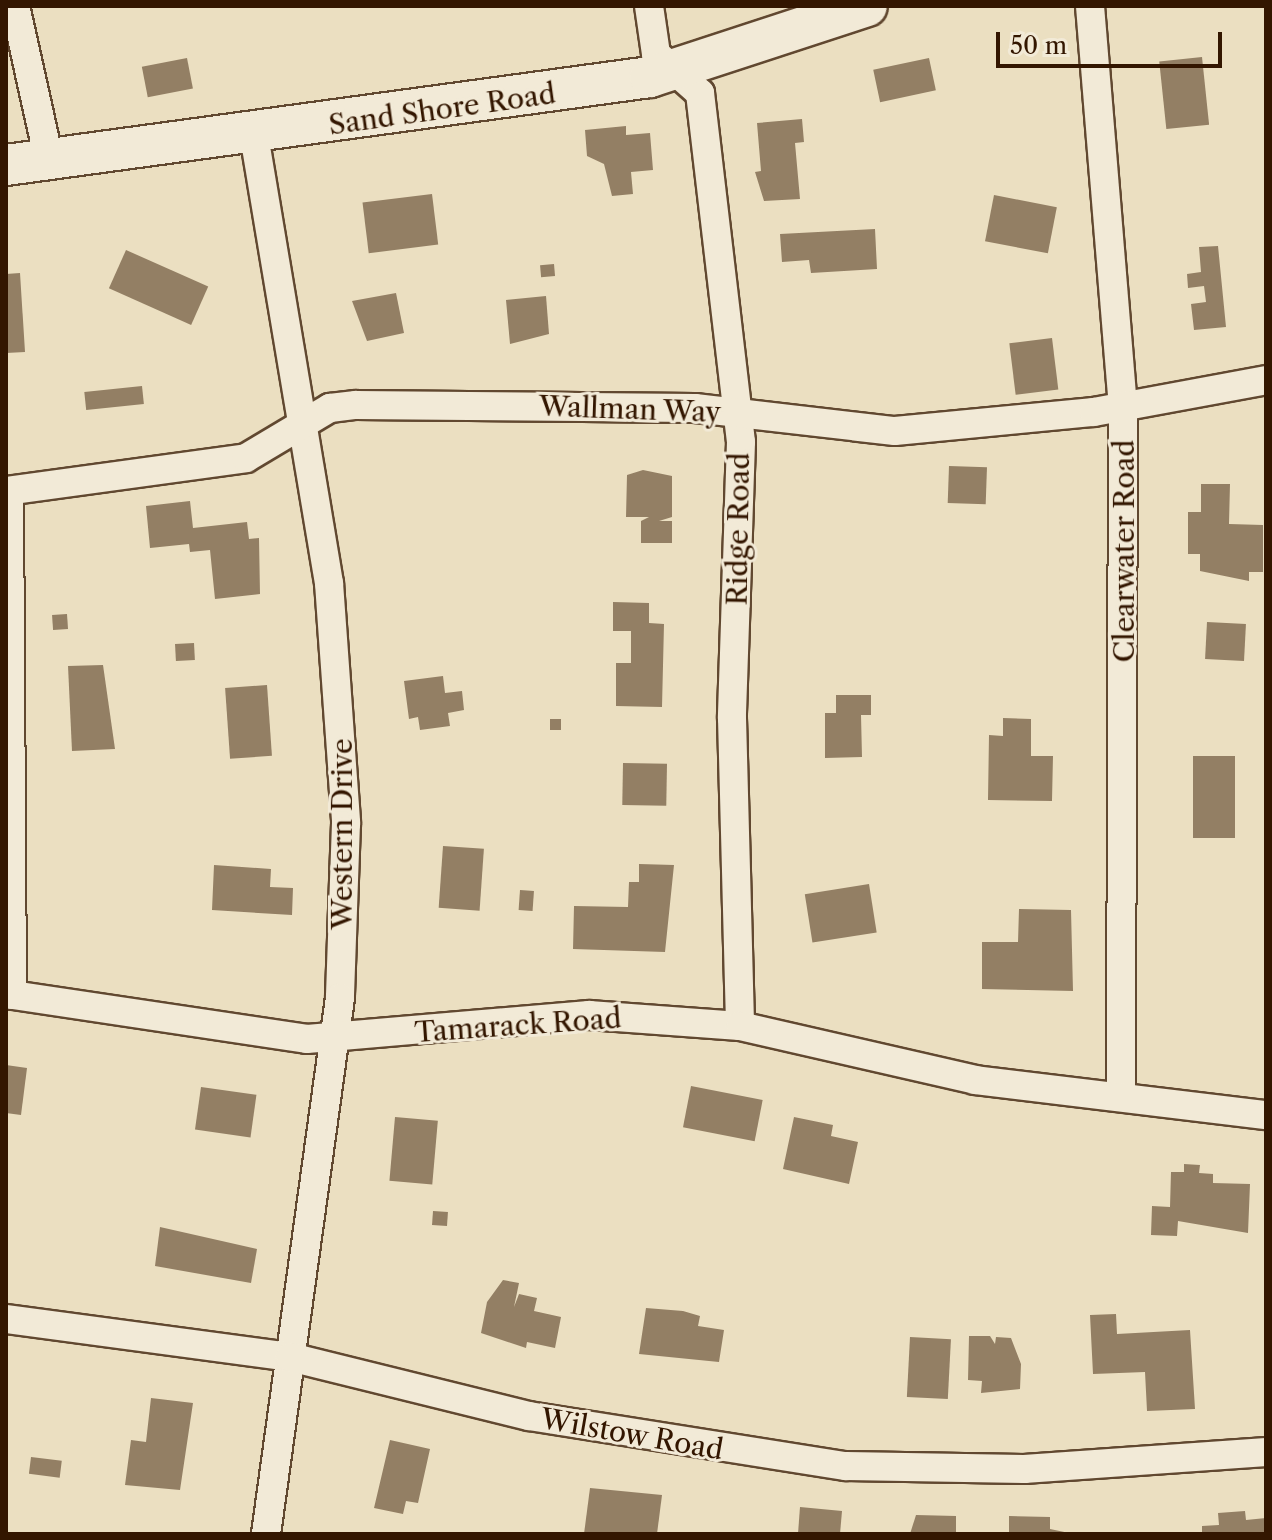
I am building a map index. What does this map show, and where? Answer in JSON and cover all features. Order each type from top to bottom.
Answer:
[{"type":"street","points":[[15,6],[49,159]]},
{"type":"street","name":"Ridge Road","points":[[649,6],[656,54],[700,93],[735,412],[741,442],[732,718],[740,1026]]},
{"type":"street","name":"Sand Shore Road","points":[[6,165],[254,135],[677,72],[867,6]]},
{"type":"street","name":"Clearwater Road","points":[[1090,6],[1123,405],[1121,1097]]},
{"type":"street","name":"Western Drive","points":[[254,135],[307,424],[339,668],[346,823],[335,1039],[266,1534]]},
{"type":"street","name":"Wallman Way","points":[[7,491],[246,458],[330,408],[356,405],[735,412],[895,431],[1009,424],[1266,380]]},
{"type":"street","points":[[7,491],[9,994]]},
{"type":"street","name":"Tamarack Road","points":[[9,994],[335,1039],[589,1015],[740,1026],[975,1080],[1266,1115]]},
{"type":"street","name":"Wilstow Road","points":[[6,1319],[290,1357],[543,1419],[846,1466],[1024,1469],[1266,1452]]},
{"type":"building","points":[[1202,57],[1209,125],[1166,129],[1159,61]]},
{"type":"building","points":[[187,58],[193,88],[148,97],[142,67]]},
{"type":"building","points":[[929,58],[936,90],[880,102],[873,70]]},
{"type":"building","points":[[802,119],[804,142],[795,143],[800,199],[764,201],[755,172],[761,171],[757,123]]},
{"type":"building","points":[[626,126],[626,135],[650,133],[653,170],[631,172],[633,194],[612,196],[604,164],[587,156],[585,130]]},
{"type":"building","points":[[432,194],[438,245],[369,253],[363,203]]},
{"type":"building","points":[[994,195],[1057,207],[1048,253],[985,241]]},
{"type":"building","points":[[875,229],[877,269],[811,273],[809,260],[782,262],[780,234]]},
{"type":"building","points":[[1218,246],[1226,327],[1194,330],[1191,304],[1206,302],[1204,286],[1188,288],[1187,274],[1201,272],[1199,247]]},
{"type":"building","points":[[126,250],[208,287],[191,325],[109,288]]},
{"type":"building","points":[[554,264],[555,276],[541,277],[540,265]]},
{"type":"building","points":[[20,273],[25,352],[6,353],[6,274]]},
{"type":"building","points":[[396,293],[404,333],[367,341],[352,301]]},
{"type":"building","points":[[546,296],[549,334],[510,344],[506,300]]},
{"type":"building","points":[[1052,338],[1058,390],[1016,395],[1009,343]]},
{"type":"building","points":[[142,386],[144,404],[86,410],[84,392]]},
{"type":"building","points":[[949,466],[987,467],[986,504],[948,503]]},
{"type":"building","points":[[643,470],[672,476],[672,517],[659,521],[672,521],[672,543],[641,543],[641,521],[649,517],[626,517],[627,475]]},
{"type":"building","points":[[1201,484],[1230,484],[1229,524],[1263,525],[1263,572],[1249,572],[1249,581],[1200,571],[1200,554],[1188,554],[1188,512],[1201,512]]},
{"type":"building","points":[[190,501],[193,528],[247,522],[249,539],[259,538],[260,594],[215,599],[210,550],[190,552],[189,544],[150,548],[146,506]]},
{"type":"building","points":[[613,602],[649,603],[649,623],[664,624],[662,707],[616,706],[616,663],[631,663],[631,631],[613,631]]},
{"type":"building","points":[[67,614],[68,629],[53,630],[52,615]]},
{"type":"building","points":[[1207,622],[1246,624],[1244,661],[1205,659]]},
{"type":"building","points":[[194,643],[195,660],[176,661],[175,644]]},
{"type":"building","points":[[103,665],[115,749],[72,751],[68,666]]},
{"type":"building","points":[[443,676],[445,693],[462,691],[464,710],[448,713],[450,726],[420,730],[418,717],[409,719],[404,681]]},
{"type":"building","points":[[267,685],[272,756],[230,759],[225,688]]},
{"type":"building","points":[[836,695],[871,695],[871,715],[861,715],[862,757],[825,758],[825,713],[836,713]]},
{"type":"building","points":[[1003,718],[1031,719],[1031,756],[1053,756],[1052,801],[988,800],[989,735],[1003,736]]},
{"type":"building","points":[[550,719],[561,719],[561,730],[550,730]]},
{"type":"building","points":[[1193,756],[1235,756],[1235,838],[1193,838]]},
{"type":"building","points":[[623,763],[667,764],[666,806],[622,805]]},
{"type":"building","points":[[443,846],[484,849],[480,911],[439,908]]},
{"type":"building","points":[[639,864],[674,865],[665,952],[573,949],[574,906],[628,907],[629,882],[639,882]]},
{"type":"building","points":[[214,865],[271,869],[270,887],[293,888],[292,915],[212,910]]},
{"type":"building","points":[[869,884],[877,932],[812,943],[805,894]]},
{"type":"building","points":[[520,890],[534,891],[533,911],[519,910]]},
{"type":"building","points":[[1019,909],[1071,910],[1073,991],[982,989],[982,942],[1018,942]]},
{"type":"building","points":[[6,1065],[27,1068],[21,1115],[6,1113]]},
{"type":"building","points":[[691,1086],[763,1100],[755,1141],[683,1127]]},
{"type":"building","points":[[201,1087],[256,1095],[250,1137],[195,1130]]},
{"type":"building","points":[[395,1117],[438,1121],[432,1185],[389,1181]]},
{"type":"building","points":[[794,1117],[833,1125],[831,1136],[858,1142],[849,1184],[783,1169]]},
{"type":"building","points":[[1184,1164],[1200,1165],[1199,1173],[1213,1174],[1213,1183],[1250,1184],[1248,1233],[1178,1221],[1177,1236],[1151,1235],[1152,1206],[1170,1207],[1171,1172],[1184,1172]]},
{"type":"building","points":[[433,1211],[448,1212],[447,1226],[432,1225]]},
{"type":"building","points":[[160,1227],[257,1249],[251,1283],[155,1266]]},
{"type":"building","points":[[503,1280],[519,1283],[514,1307],[519,1294],[537,1298],[534,1311],[561,1317],[555,1348],[527,1342],[526,1348],[481,1333],[487,1302]]},
{"type":"building","points":[[646,1308],[683,1311],[700,1316],[698,1326],[724,1330],[719,1362],[639,1354]]},
{"type":"building","points":[[1116,1314],[1117,1334],[1190,1330],[1195,1409],[1147,1411],[1145,1372],[1093,1374],[1090,1315]]},
{"type":"building","points":[[969,1336],[990,1336],[995,1344],[996,1337],[1011,1338],[1021,1364],[1020,1389],[981,1393],[982,1381],[968,1380]]},
{"type":"building","points":[[910,1337],[951,1339],[948,1399],[907,1397]]},
{"type":"building","points":[[151,1398],[193,1403],[180,1490],[125,1485],[131,1440],[146,1442]]},
{"type":"building","points":[[390,1440],[430,1449],[418,1503],[406,1501],[403,1514],[374,1508]]},
{"type":"building","points":[[31,1457],[62,1461],[60,1478],[29,1474]]},
{"type":"building","points":[[590,1488],[662,1495],[657,1534],[584,1534]]},
{"type":"building","points":[[800,1507],[842,1511],[840,1534],[798,1534]]},
{"type":"building","points":[[1245,1511],[1246,1520],[1266,1518],[1266,1534],[1202,1534],[1202,1526],[1219,1525],[1218,1513]]},
{"type":"building","points":[[916,1515],[956,1516],[956,1534],[910,1534]]},
{"type":"building","points":[[1009,1516],[1050,1517],[1050,1529],[1074,1534],[1009,1534]]}]
